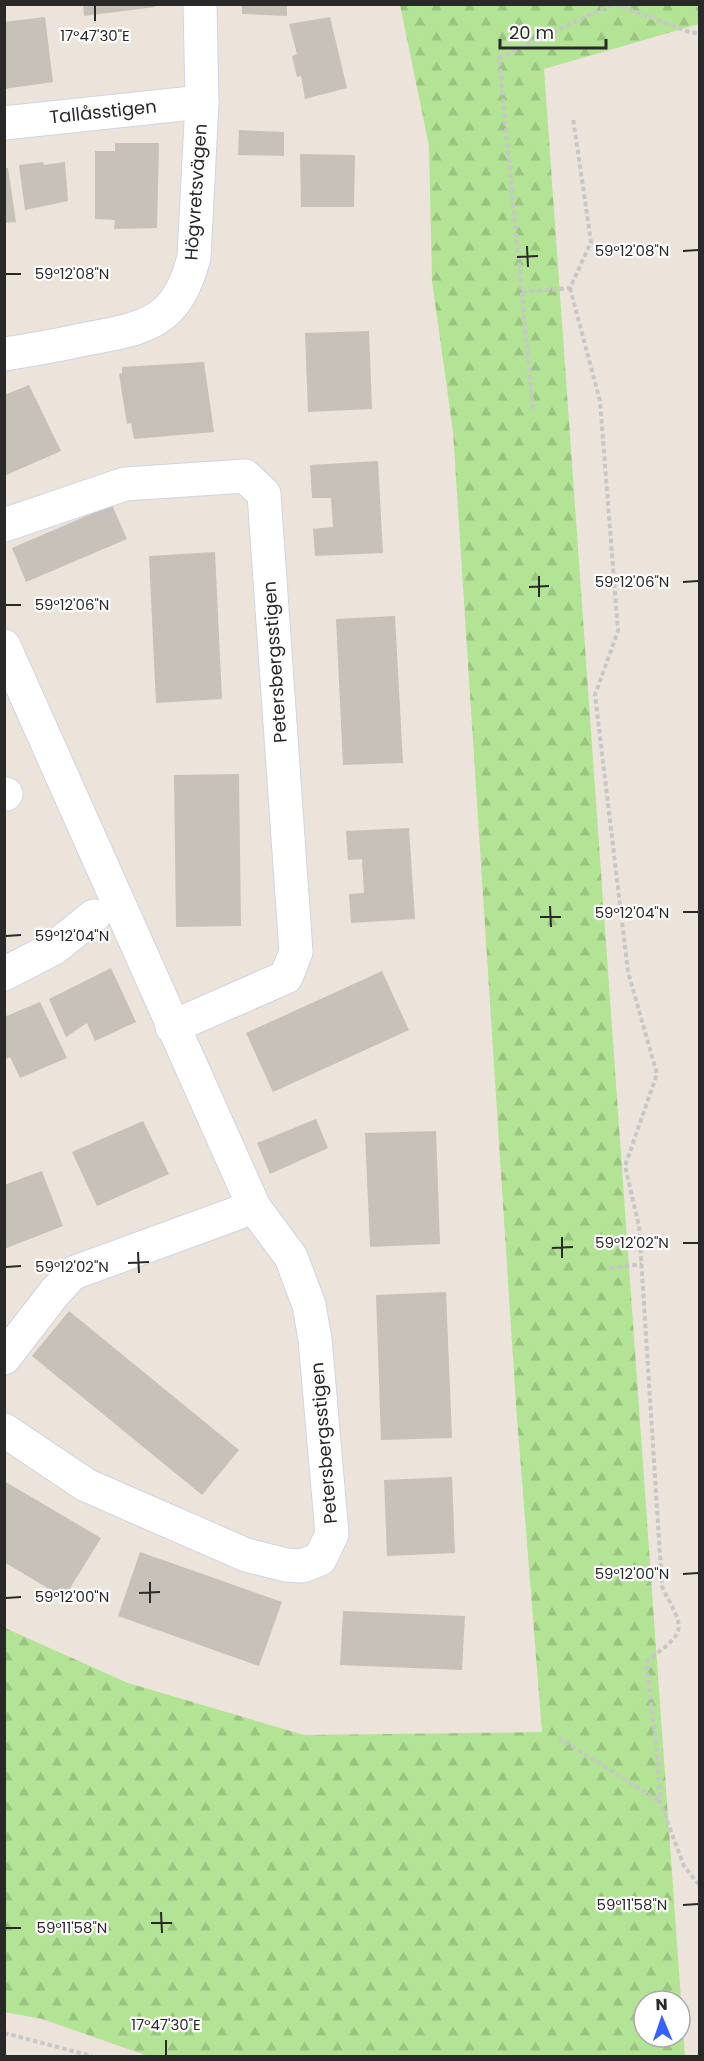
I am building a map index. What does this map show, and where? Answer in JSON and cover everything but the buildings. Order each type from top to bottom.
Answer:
[{"type":"street","name":"Högvretsvägen","points":[[4,354],[134,331],[156,319],[177,300],[188,280],[194,257],[202,102],[200,4]]},
{"type":"street","name":"Tallåsstigen","points":[[4,123],[202,102]]},
{"type":"street","name":"Petersbergsstigen","points":[[4,525],[125,484],[244,476],[264,494],[296,952],[286,977],[172,1027]]},
{"type":"street","name":"Petersbergsstigen","points":[[4,646],[254,1207],[291,1257],[309,1305],[315,1339],[332,1534],[320,1559],[302,1566],[286,1565],[246,1555],[86,1485],[4,1430]]},
{"type":"street","points":[[4,974],[54,948],[94,916]]},
{"type":"street","points":[[4,1358],[55,1292],[73,1273],[254,1207]]},
{"type":"path","points":[[533,409],[499,58],[613,4],[692,33],[699,32]]},
{"type":"path","points":[[573,118],[591,242],[570,288],[600,401],[618,631],[595,695],[628,972],[657,1074],[625,1166],[639,1226],[662,1587],[680,1622],[677,1638],[646,1662],[657,1752],[660,1802],[684,1866],[699,1886]]},
{"type":"path","points":[[522,292],[570,288]]},
{"type":"path","points":[[610,1268],[642,1264]]},
{"type":"path","points":[[559,1738],[660,1802]]},
{"type":"path","points":[[4,2033],[92,2056]]},
{"type":"green space","points":[[400,5],[699,5],[699,24],[544,69],[680,1989],[632,1989],[632,2049],[685,2049],[685,2056],[148,2056],[42,2019],[5,2012],[5,1628],[128,1683],[304,1735],[542,1732],[516,1405],[453,432],[432,281],[429,146]]}]
